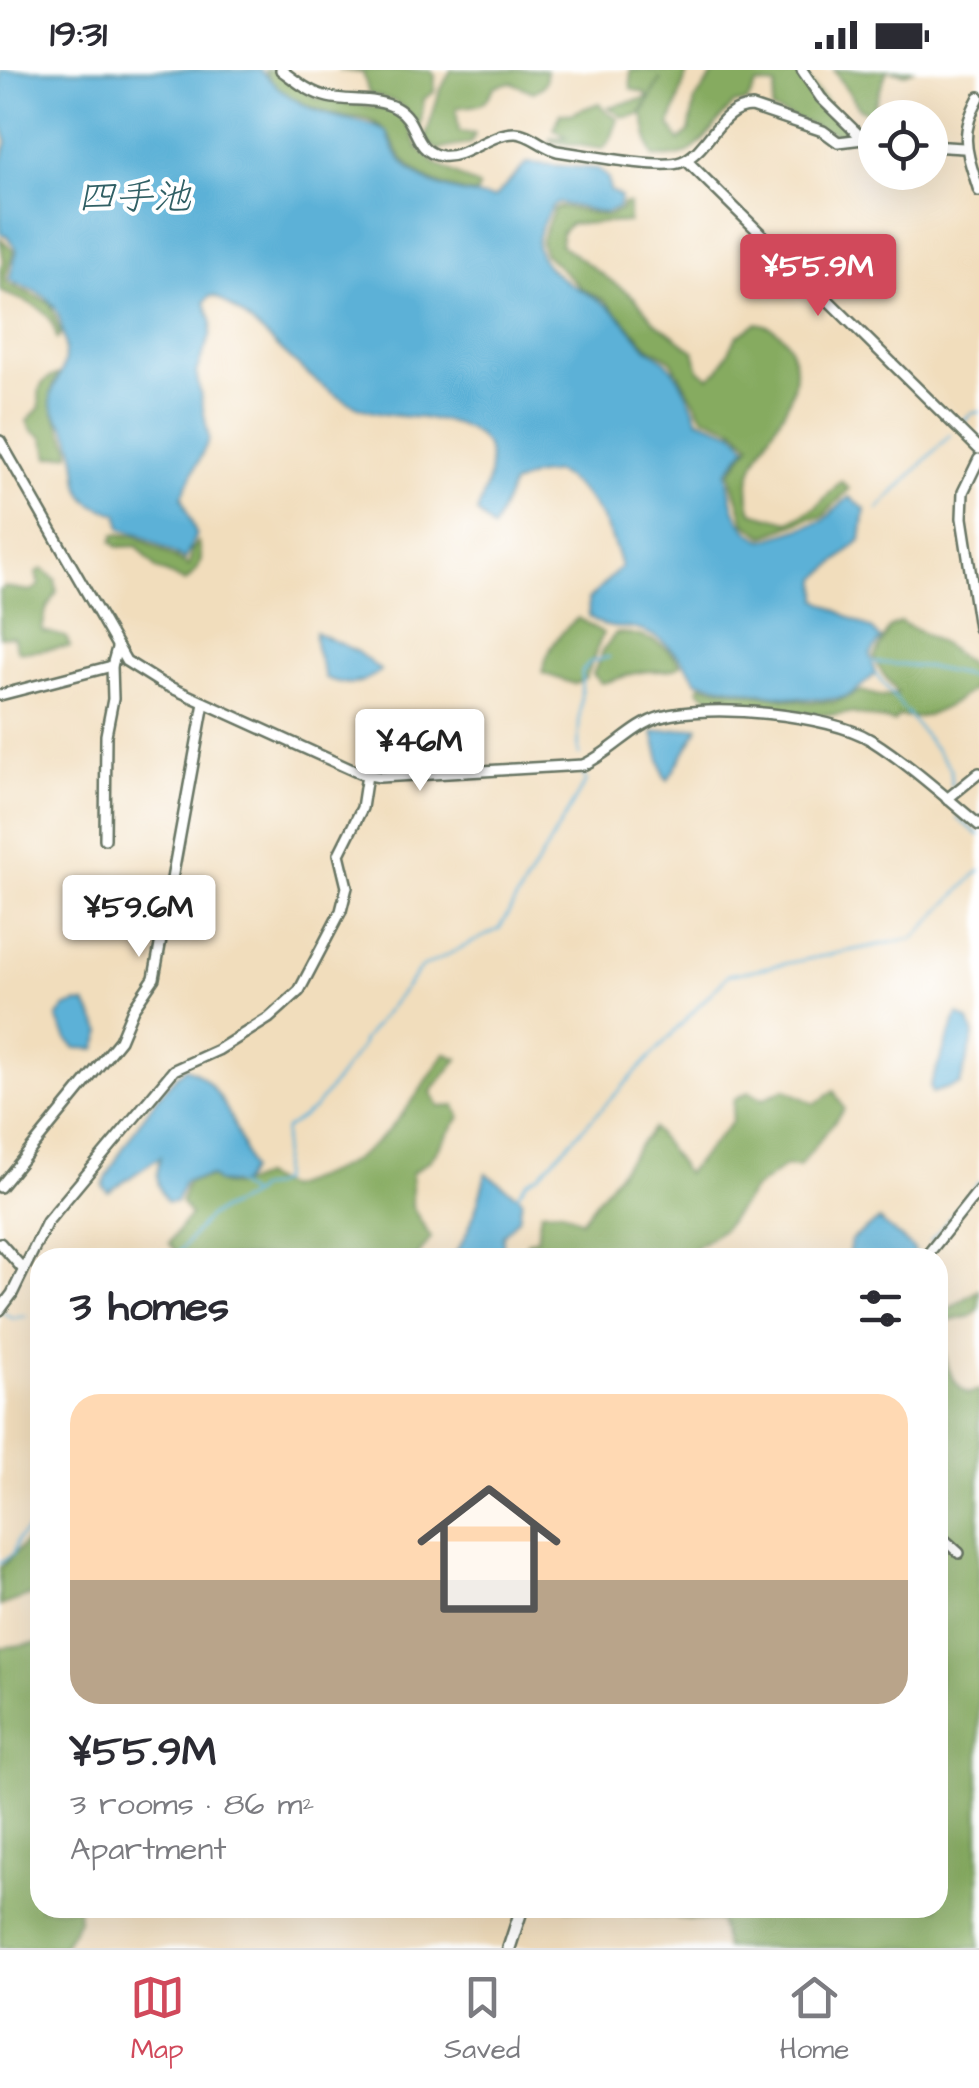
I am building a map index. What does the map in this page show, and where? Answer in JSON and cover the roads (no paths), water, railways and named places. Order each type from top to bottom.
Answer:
[{"type":"street","points":[[281,70],[305,88],[326,96],[398,108],[410,121],[424,149],[438,156],[452,156],[515,133],[557,151],[664,164],[696,154],[740,106],[752,106],[822,131],[838,142],[858,139]]},
{"type":"street","points":[[802,70],[821,98],[858,133]]},
{"type":"street","points":[[979,98],[968,120],[963,148],[979,191]]},
{"type":"street","points":[[948,147],[963,148]]},
{"type":"street","points":[[686,160],[978,448]]},
{"type":"street","points":[[0,441],[116,648],[140,672],[368,775],[583,764],[601,757],[660,717],[746,711],[846,728],[869,739],[979,825]]},
{"type":"street","points":[[979,459],[964,492],[962,518],[979,628]]},
{"type":"street","points":[[106,839],[104,774],[116,648]]},
{"type":"street","points":[[0,695],[112,666]]},
{"type":"street","points":[[0,1187],[120,1040],[154,978],[204,702]]},
{"type":"street","points":[[948,799],[979,773]]},
{"type":"street","points":[[34,1248],[47,1222],[174,1070],[218,1050],[269,1018],[298,991],[341,911],[347,879],[339,854],[362,808],[368,775]]},
{"type":"street","points":[[933,1248],[979,1190]]},
{"type":"street","points":[[0,1243],[23,1269]]},
{"type":"street","points":[[0,1310],[30,1255]]},
{"type":"street","points":[[948,1543],[959,1553]]},
{"type":"street","points":[[509,1948],[519,1918]]},
{"type":"water","name":"四手池","points":[[0,70],[260,70],[284,92],[312,109],[387,132],[405,164],[427,181],[481,196],[494,198],[527,163],[598,169],[608,178],[610,191],[621,197],[618,208],[605,213],[559,203],[552,206],[538,238],[542,259],[565,281],[608,306],[645,346],[667,362],[698,419],[734,432],[747,446],[727,472],[736,513],[754,535],[764,540],[823,521],[849,497],[865,509],[861,540],[818,578],[818,600],[873,630],[881,639],[870,655],[875,674],[853,693],[831,699],[772,695],[697,681],[681,658],[660,640],[643,631],[604,625],[589,616],[588,600],[621,567],[598,512],[568,479],[555,472],[512,485],[493,529],[477,512],[490,465],[481,439],[456,424],[387,415],[356,406],[318,382],[251,322],[215,296],[205,302],[212,323],[196,372],[209,439],[182,496],[196,534],[185,560],[139,534],[121,529],[118,514],[89,502],[83,494],[70,437],[52,407],[52,394],[65,357],[59,316],[43,295],[9,280],[17,250],[0,233],[0,166],[7,141],[0,119]]},
{"type":"water","points":[[315,632],[356,651],[381,671],[354,684],[325,678]]},
{"type":"water","points":[[698,727],[697,731],[668,780],[653,732]]},
{"type":"water","points":[[86,1004],[102,1032],[96,1049],[76,1048],[57,1018],[66,1007]]},
{"type":"water","points":[[958,1014],[969,1021],[974,1036],[960,1084],[932,1093],[930,1086]]},
{"type":"water","points":[[186,1068],[198,1074],[219,1096],[235,1126],[250,1170],[241,1184],[217,1182],[210,1176],[184,1181],[176,1202],[167,1202],[158,1180],[160,1157],[108,1192],[103,1186],[128,1140],[164,1090]]},
{"type":"water","points":[[486,1173],[522,1199],[519,1217],[503,1235],[503,1248],[459,1248]]},
{"type":"water","points":[[879,1220],[913,1248],[850,1248],[851,1240]]},
{"type":"waterway","points":[[961,423],[979,412]]},
{"type":"waterway","points":[[878,509],[951,434]]},
{"type":"waterway","points":[[579,755],[582,672],[590,662],[609,657]]},
{"type":"waterway","points":[[872,662],[927,667],[979,678]]},
{"type":"waterway","points":[[876,674],[951,769],[951,786]]},
{"type":"waterway","points":[[232,1181],[250,1196],[258,1188],[280,1181],[285,1129],[315,1108],[421,968],[499,929],[586,781],[582,772]]},
{"type":"waterway","points":[[957,818],[979,835]]},
{"type":"waterway","points":[[516,1197],[527,1181],[539,1175],[728,975],[914,938],[979,871]]},
{"type":"waterway","points":[[930,1242],[979,1182]]},
{"type":"waterway","points":[[182,1248],[209,1216],[249,1197]]},
{"type":"waterway","points":[[1,1311],[12,1318],[26,1316]]},
{"type":"waterway","points":[[0,1563],[13,1554],[17,1540],[30,1528]]}]
